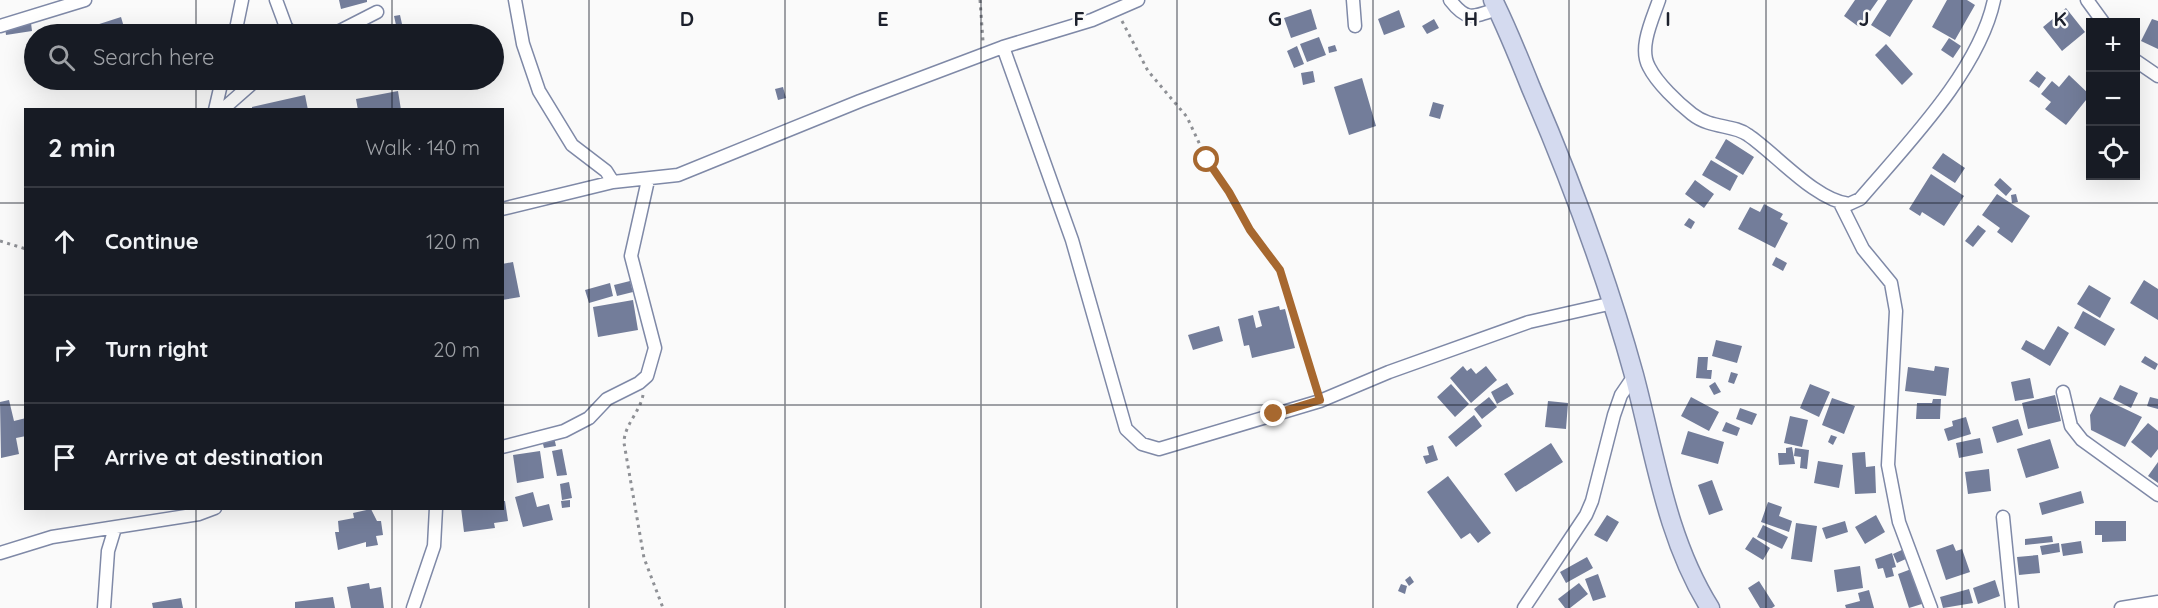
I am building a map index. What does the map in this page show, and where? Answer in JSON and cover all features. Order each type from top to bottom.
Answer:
[{"type":"main road","points":[[1495,5],[1560,154],[1613,303],[1634,376],[1665,504],[1694,583],[1710,608]]},
{"type":"street","points":[[0,26],[85,0]]},
{"type":"street","points":[[237,24],[242,0]]},
{"type":"street","points":[[276,0],[285,24]]},
{"type":"street","points":[[515,0],[523,44],[539,91],[572,145],[606,171],[613,182]]},
{"type":"street","points":[[504,209],[613,182],[678,175],[780,132],[1003,47],[1092,20],[1138,0]]},
{"type":"street","points":[[1353,0],[1355,26]]},
{"type":"street","points":[[1450,0],[1461,14],[1467,17],[1495,5]]},
{"type":"street","points":[[1659,0],[1647,35],[1646,57],[1648,66],[1675,98],[1692,115],[1712,126],[1745,133],[1828,198],[1849,204],[1860,199],[1971,62],[1989,21],[1994,0]]},
{"type":"street","points":[[2087,0],[2100,18]]},
{"type":"street","points":[[353,24],[376,12]]},
{"type":"street","points":[[1003,47],[1072,240],[1126,429],[1142,444],[1159,449],[1320,400],[1529,321],[1613,303]]},
{"type":"street","points":[[2140,64],[2158,76]]},
{"type":"street","points":[[215,108],[220,90]]},
{"type":"street","points":[[224,108],[245,90]]},
{"type":"street","points":[[504,446],[564,430],[589,418],[607,399],[639,383],[647,376],[655,348],[631,256],[648,180]]},
{"type":"street","points":[[1840,203],[1863,249],[1888,278],[1893,289],[1896,311],[1888,465],[1899,522],[1931,608]]},
{"type":"street","points":[[1524,608],[1574,535],[1592,501],[1617,405],[1621,394],[1634,376]]},
{"type":"street","points":[[2063,392],[2070,426],[2082,440],[2158,495]]},
{"type":"street","points":[[0,553],[52,537],[115,528],[204,510]]},
{"type":"street","points":[[413,608],[434,546],[436,510]]},
{"type":"street","points":[[2003,517],[2012,608]]},
{"type":"street","points":[[104,608],[108,551],[115,528]]},
{"type":"street","points":[[2121,608],[2158,602]]},
{"type":"path","points":[[980,0],[983,55]]},
{"type":"path","points":[[1116,8],[1148,71],[1187,117],[1207,160],[1229,192],[1250,230],[1280,270],[1320,400]]},
{"type":"path","points":[[0,241],[24,248]]},
{"type":"path","points":[[647,376],[641,405],[625,434],[624,443],[644,558],[663,608]]},
{"type":"building","points":[[339,0],[367,0],[367,2],[341,9]]},
{"type":"building","points":[[1855,0],[1878,0],[1859,27],[1844,16]]},
{"type":"building","points":[[1887,0],[1913,0],[1890,37],[1871,25]]},
{"type":"building","points":[[1947,0],[1967,0],[1975,5],[1955,40],[1932,27]]},
{"type":"building","points":[[2066,8],[2085,32],[2062,51],[2043,27]]},
{"type":"building","points":[[1311,9],[1317,29],[1291,38],[1284,18]]},
{"type":"building","points":[[1399,10],[1405,27],[1384,35],[1378,19]]},
{"type":"building","points":[[400,15],[402,24],[396,24],[394,16]]},
{"type":"building","points":[[121,17],[123,24],[99,24]]},
{"type":"building","points":[[1434,19],[1439,28],[1427,34],[1422,26]]},
{"type":"building","points":[[2152,19],[2158,21],[2158,49],[2141,41]]},
{"type":"building","points":[[24,24],[24,32],[6,35],[5,27]]},
{"type":"building","points":[[1319,37],[1326,55],[1307,62],[1300,44]]},
{"type":"building","points":[[1949,38],[1961,46],[1953,58],[1941,50]]},
{"type":"building","points":[[1886,44],[1913,74],[1902,85],[1875,55]]},
{"type":"building","points":[[1335,45],[1337,51],[1329,53],[1328,47]]},
{"type":"building","points":[[1297,46],[1304,64],[1294,68],[1287,51]]},
{"type":"building","points":[[1313,71],[1315,82],[1303,85],[1301,73]]},
{"type":"building","points":[[2037,71],[2046,78],[2039,88],[2029,81]]},
{"type":"building","points":[[2069,75],[2086,91],[2086,100],[2066,125],[2045,109],[2051,102],[2041,94],[2052,81],[2059,87]]},
{"type":"building","points":[[1362,78],[1376,126],[1349,135],[1334,87]]},
{"type":"building","points":[[783,87],[786,98],[778,100],[775,89]]},
{"type":"building","points":[[398,91],[401,108],[358,108],[356,99]]},
{"type":"building","points":[[305,95],[308,108],[252,108]]},
{"type":"building","points":[[1433,102],[1444,105],[1440,119],[1429,116]]},
{"type":"building","points":[[1726,139],[1754,157],[1743,175],[1715,158]]},
{"type":"building","points":[[1943,153],[1965,168],[1955,183],[1932,168]]},
{"type":"building","points":[[1711,160],[1738,176],[1730,191],[1702,175]]},
{"type":"building","points":[[1931,174],[1964,196],[1944,226],[1922,212],[1920,216],[1909,209]]},
{"type":"building","points":[[2000,178],[2012,189],[2006,196],[1994,185]]},
{"type":"building","points":[[1695,180],[1714,194],[1704,208],[1685,194]]},
{"type":"building","points":[[1997,194],[2030,216],[2012,243],[1997,232],[2000,228],[1982,215]]},
{"type":"building","points":[[2016,194],[2018,202],[2012,203],[2011,195]]},
{"type":"building","points":[[1764,204],[1783,214],[1780,219],[1788,223],[1775,248],[1738,229],[1750,207],[1760,212]]},
{"type":"building","points":[[1689,218],[1695,222],[1691,229],[1684,225]]},
{"type":"building","points":[[1978,225],[1986,231],[1973,247],[1965,241]]},
{"type":"building","points":[[1776,257],[1787,263],[1783,271],[1772,265]]},
{"type":"building","points":[[513,262],[520,297],[504,300],[504,264]]},
{"type":"building","points":[[2144,280],[2158,289],[2158,320],[2130,303]]},
{"type":"building","points":[[630,281],[633,292],[617,296],[614,285]]},
{"type":"building","points":[[610,283],[613,296],[589,303],[585,290]]},
{"type":"building","points":[[2089,285],[2111,298],[2100,318],[2077,304]]},
{"type":"building","points":[[633,300],[638,330],[598,337],[593,307]]},
{"type":"building","points":[[1279,306],[1280,310],[1285,309],[1295,348],[1252,358],[1249,345],[1244,346],[1238,319],[1253,315],[1256,328],[1262,326],[1258,311]]},
{"type":"building","points":[[2083,311],[2115,329],[2105,346],[2074,328]]},
{"type":"building","points":[[1219,326],[1223,341],[1193,350],[1188,335]]},
{"type":"building","points":[[2058,326],[2069,333],[2050,366],[2021,349],[2026,340],[2044,350]]},
{"type":"building","points":[[1716,340],[1742,346],[1737,363],[1712,356]]},
{"type":"building","points":[[2145,356],[2158,364],[2155,370],[2141,362]]},
{"type":"building","points":[[1698,357],[1708,357],[1707,370],[1712,370],[1711,379],[1696,378]]},
{"type":"building","points":[[1463,366],[1467,371],[1471,368],[1476,374],[1486,366],[1497,380],[1471,403],[1450,378]]},
{"type":"building","points":[[1935,366],[1949,368],[1946,396],[1905,391],[1908,367],[1934,371]]},
{"type":"building","points":[[1731,372],[1738,374],[1734,384],[1728,382]]},
{"type":"building","points":[[2030,378],[2034,398],[2015,401],[2011,382]]},
{"type":"building","points":[[1715,382],[1721,392],[1714,395],[1709,386]]},
{"type":"building","points":[[1507,383],[1514,394],[1497,404],[1491,392]]},
{"type":"building","points":[[1451,384],[1469,404],[1455,417],[1437,397]]},
{"type":"building","points":[[1810,384],[1830,392],[1819,417],[1800,408]]},
{"type":"building","points":[[2120,385],[2138,393],[2131,408],[2113,399]]},
{"type":"building","points":[[2055,395],[2061,421],[2028,429],[2022,403]]},
{"type":"building","points":[[1489,397],[1497,407],[1482,419],[1474,409]]},
{"type":"building","points":[[1691,397],[1719,412],[1709,431],[1681,416]]},
{"type":"building","points":[[2100,397],[2142,417],[2125,447],[2091,430],[2090,415]]},
{"type":"building","points":[[2150,397],[2158,399],[2158,409],[2147,406]]},
{"type":"building","points":[[1832,398],[1855,406],[1844,434],[1822,425]]},
{"type":"building","points":[[1933,399],[1941,399],[1940,419],[1916,419],[1917,403],[1932,403]]},
{"type":"building","points":[[9,400],[14,421],[24,418],[24,436],[16,438],[19,454],[1,458],[0,402]]},
{"type":"building","points":[[1548,401],[1568,403],[1566,429],[1545,427]]},
{"type":"building","points":[[1740,408],[1757,414],[1752,425],[1736,419]]},
{"type":"building","points":[[1474,415],[1482,426],[1456,447],[1448,437]]},
{"type":"building","points":[[1790,416],[1808,420],[1802,447],[1784,443]]},
{"type":"building","points":[[1966,417],[1971,434],[1948,441],[1944,429],[1953,426],[1952,421]]},
{"type":"building","points":[[2018,419],[2023,435],[1997,443],[1992,427]]},
{"type":"building","points":[[1726,422],[1740,428],[1737,436],[1722,431]]},
{"type":"building","points":[[2148,423],[2158,431],[2158,449],[2151,458],[2131,442]]},
{"type":"building","points":[[1688,431],[1724,442],[1718,464],[1681,454]]},
{"type":"building","points":[[1831,435],[1837,437],[1833,445],[1828,442]]},
{"type":"building","points":[[554,437],[556,446],[544,448],[542,440]]},
{"type":"building","points":[[1980,438],[1983,453],[1959,458],[1956,443]]},
{"type":"building","points":[[2050,439],[2059,468],[2026,478],[2017,449]]},
{"type":"building","points":[[1551,443],[1563,462],[1516,492],[1504,474]]},
{"type":"building","points":[[1433,445],[1438,460],[1426,464],[1423,456],[1429,455],[1427,447]]},
{"type":"building","points":[[1792,447],[1795,464],[1779,465],[1778,453],[1786,453],[1786,448]]},
{"type":"building","points":[[1795,448],[1809,450],[1807,469],[1800,468],[1801,457],[1794,456]]},
{"type":"building","points":[[562,449],[567,475],[557,476],[552,451]]},
{"type":"building","points":[[540,451],[544,478],[517,483],[513,455]]},
{"type":"building","points":[[1865,452],[1866,467],[1875,466],[1876,493],[1855,494],[1852,453]]},
{"type":"building","points":[[1818,461],[1843,465],[1839,488],[1814,483]]},
{"type":"building","points":[[2158,462],[2158,483],[2148,476]]},
{"type":"building","points":[[1989,469],[1991,491],[1968,494],[1965,472]]},
{"type":"building","points":[[1448,476],[1491,533],[1478,543],[1470,533],[1461,539],[1427,492]]},
{"type":"building","points":[[1712,480],[1723,510],[1709,515],[1698,485]]},
{"type":"building","points":[[569,482],[572,498],[562,500],[560,484]]},
{"type":"building","points":[[2081,491],[2084,503],[2042,515],[2039,503]]},
{"type":"building","points":[[533,492],[537,507],[549,504],[553,520],[523,527],[515,497]]},
{"type":"building","points":[[570,500],[570,507],[562,508],[561,501]]},
{"type":"building","points":[[505,501],[508,521],[494,523],[495,528],[464,532],[461,510],[504,510]]},
{"type":"building","points":[[1768,502],[1782,507],[1779,516],[1792,521],[1789,532],[1761,522]]},
{"type":"building","points":[[372,510],[377,521],[381,521],[383,535],[376,536],[378,545],[366,547],[366,542],[338,550],[335,532],[339,532],[338,521],[354,518],[353,513]]},
{"type":"building","points":[[1607,515],[1619,522],[1607,542],[1594,535]]},
{"type":"building","points":[[1876,515],[1885,532],[1865,544],[1855,527]]},
{"type":"building","points":[[1845,521],[1848,532],[1826,539],[1822,528]]},
{"type":"building","points":[[2095,521],[2126,521],[2126,541],[2102,542],[2102,535],[2095,535]]},
{"type":"building","points":[[1796,523],[1817,526],[1812,562],[1791,559]]},
{"type":"building","points":[[1763,525],[1788,537],[1782,549],[1757,537]]},
{"type":"building","points":[[2052,536],[2053,542],[2025,545],[2025,539]]},
{"type":"building","points":[[1753,537],[1770,548],[1763,560],[1745,549]]},
{"type":"building","points":[[2081,541],[2083,553],[2063,556],[2061,544]]},
{"type":"building","points":[[2059,543],[2060,552],[2042,555],[2040,546]]},
{"type":"building","points":[[1953,544],[1956,551],[1962,549],[1970,572],[1946,580],[1936,550]]},
{"type":"building","points":[[1904,549],[1908,558],[1897,563],[1893,554]]},
{"type":"building","points":[[1892,553],[1896,567],[1892,568],[1894,576],[1886,578],[1883,568],[1878,569],[1875,559]]},
{"type":"building","points":[[2038,555],[2040,573],[2019,575],[2017,557]]},
{"type":"building","points":[[1587,557],[1593,568],[1566,583],[1560,572]]},
{"type":"building","points":[[1860,566],[1863,588],[1837,592],[1834,570]]},
{"type":"building","points":[[1914,568],[1925,603],[1909,608],[1898,574]]},
{"type":"building","points":[[1598,574],[1606,597],[1593,601],[1585,579]]},
{"type":"building","points":[[1410,576],[1414,582],[1409,586],[1405,580]]},
{"type":"building","points":[[1995,580],[2000,596],[1978,604],[1973,588]]},
{"type":"building","points":[[1759,581],[1775,606],[1772,608],[1760,608],[1748,588]]},
{"type":"building","points":[[369,583],[370,589],[381,587],[384,608],[351,608],[347,587]]},
{"type":"building","points":[[1579,583],[1588,594],[1570,608],[1565,608],[1558,599]]},
{"type":"building","points":[[1401,584],[1407,586],[1405,594],[1398,591]]},
{"type":"building","points":[[1969,589],[1973,603],[1943,608],[1940,597]]},
{"type":"building","points":[[1869,590],[1874,608],[1846,608],[1845,605],[1860,601],[1858,593]]},
{"type":"building","points":[[333,597],[335,608],[295,608],[295,602]]},
{"type":"building","points":[[181,598],[183,608],[153,608],[152,603]]},
{"type":"route","points":[[1207,160],[1229,192],[1250,230],[1280,270],[1320,400],[1274,414]]}]
